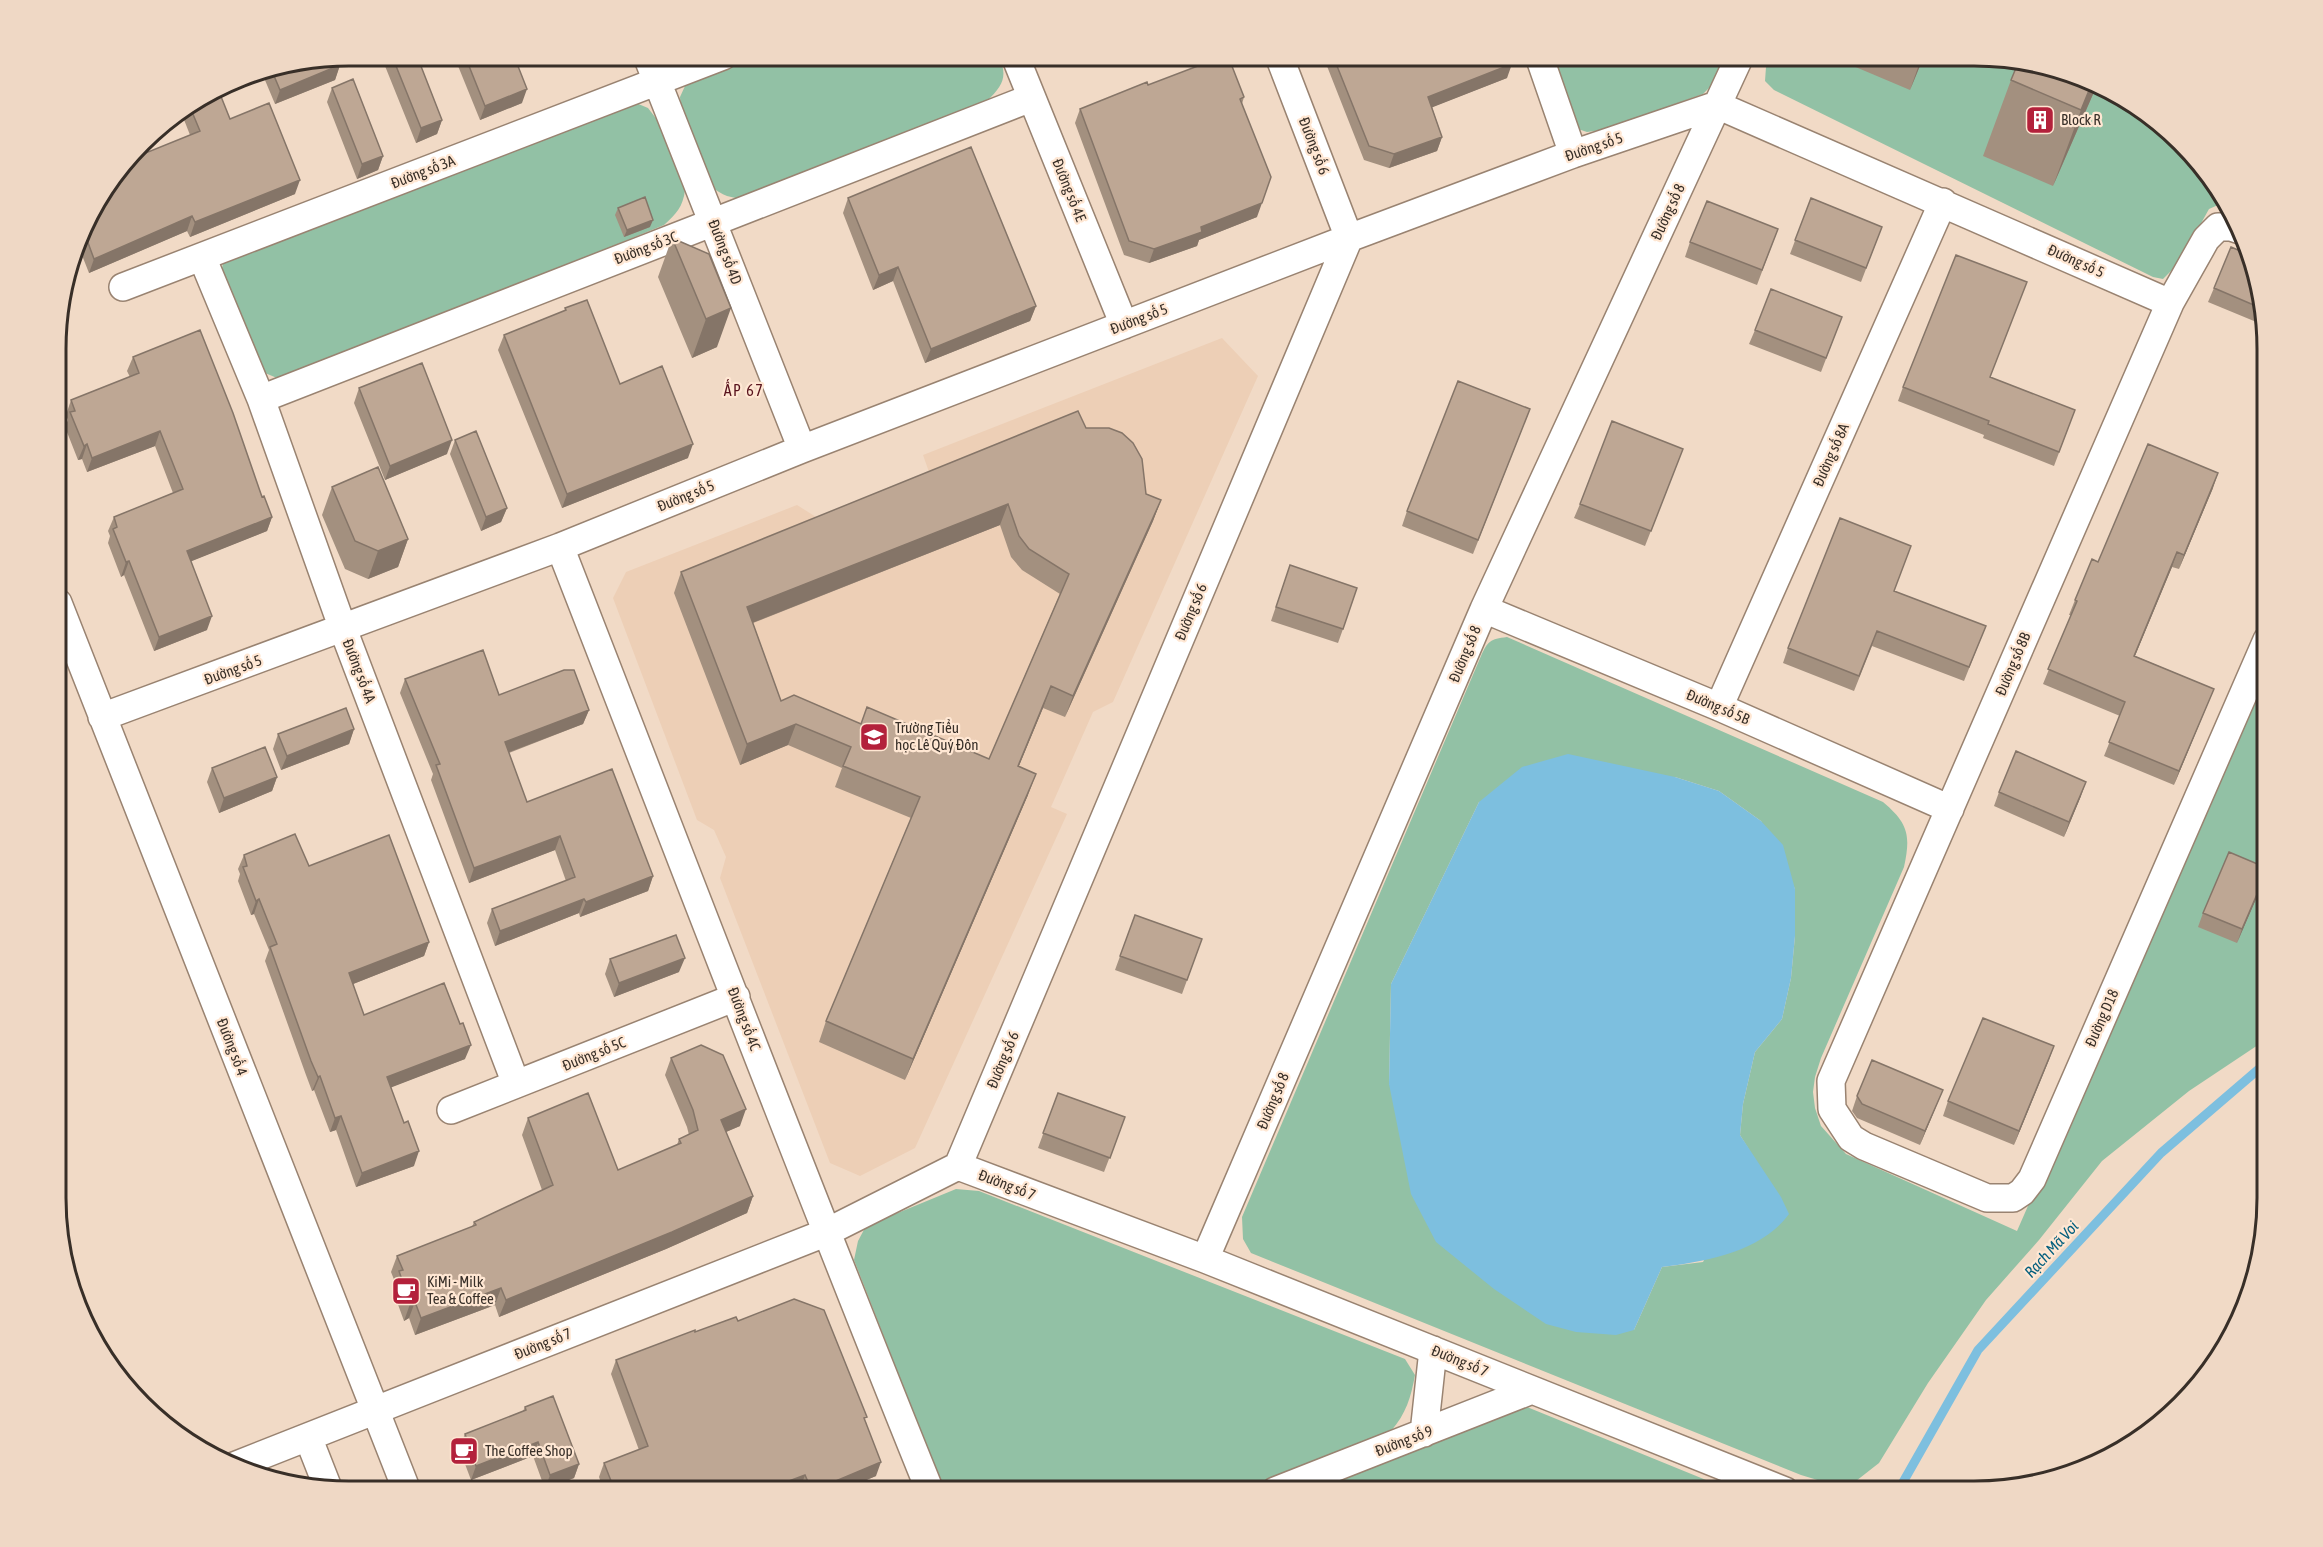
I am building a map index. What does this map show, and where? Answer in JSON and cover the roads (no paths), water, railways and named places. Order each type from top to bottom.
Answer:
[{"type":"street","name":"Đường số 4D","points":[[651,66],[802,449]]},
{"type":"street","name":"Đường số 3A","points":[[123,287],[697,66]]},
{"type":"street","name":"Đường số 4E","points":[[1019,66],[1124,325]]},
{"type":"street","name":"Đường số 6","points":[[958,1166],[1349,238],[1283,66]]},
{"type":"street","points":[[1542,66],[1573,154]]},
{"type":"street","name":"Đường số 8","points":[[1205,1259],[1484,609],[1735,66]]},
{"type":"street","name":"Đường số 3C","points":[[261,399],[1031,98]]},
{"type":"street","name":"Đường số 5","points":[[102,717],[560,547],[802,449],[1349,238],[1573,154],[1717,105],[2170,303]]},
{"type":"street","name":"Đường số 8A","points":[[1719,707],[1943,202]]},
{"type":"street","name":"Đường số 8B","points":[[1832,1109],[1831,1081],[2170,303],[2206,239],[2229,229]]},
{"type":"street","name":"Đường số 4A","points":[[202,257],[261,399],[343,629],[516,1084]]},
{"type":"street","name":"Đường số 4C","points":[[560,547],[736,997],[825,1233],[926,1481]]},
{"type":"street","name":"Đường số 5B","points":[[1484,609],[1719,707],[1950,808]]},
{"type":"street","name":"Đường số 4","points":[[66,624],[403,1481]]},
{"type":"street","name":"Đường D18","points":[[1832,1109],[1851,1138],[1875,1151],[1987,1198],[2013,1198],[2022,1192],[2032,1179],[2257,663]]},
{"type":"street","name":"Đường số 5C","points":[[451,1110],[736,997]]},
{"type":"street","name":"Đường số 7","points":[[246,1461],[825,1233],[958,1166],[1205,1259],[1760,1481]]},
{"type":"street","points":[[1424,1433],[1433,1350]]},
{"type":"street","name":"Đường số 9","points":[[1301,1481],[1532,1390]]},
{"type":"street","points":[[308,1437],[325,1480]]},
{"type":"water","points":[[1568,754],[1675,777],[1719,791],[1761,821],[1783,845],[1795,889],[1795,936],[1791,978],[1782,1019],[1755,1052],[1743,1104],[1740,1135],[1781,1197],[1789,1214],[1764,1237],[1732,1253],[1697,1262],[1662,1267],[1634,1330],[1616,1335],[1576,1332],[1546,1324],[1494,1289],[1436,1242],[1411,1194],[1389,1084],[1391,984],[1479,802],[1522,767]]},
{"type":"waterway","name":"Rạch Mã Voi","points":[[1904,1481],[1978,1350],[2161,1153],[2257,1071]]},
{"type":"place","name":"Block R","points":[[2040,120]]},
{"type":"place","name":"Trường Tiểu học Lê Quý Đôn","points":[[874,737]]},
{"type":"place","name":"KiMi - Milk Tea & Coffee","points":[[406,1291]]},
{"type":"place","name":"The Coffee Shop","points":[[464,1451]]},
{"type":"district","name":"ẤP 67","points":[[744,390]]}]
